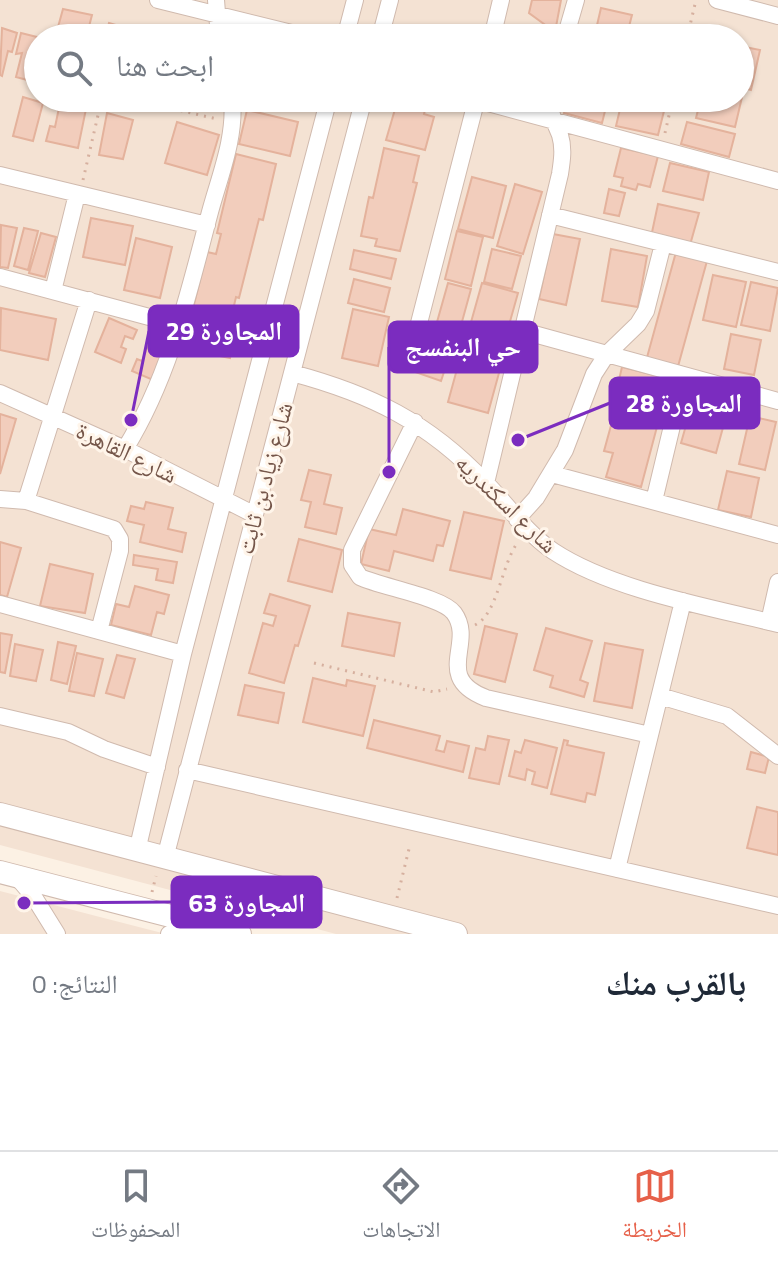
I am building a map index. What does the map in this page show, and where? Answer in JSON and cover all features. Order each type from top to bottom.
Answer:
[{"type":"street","points":[[158,0],[216,7],[269,24]]},
{"type":"street","points":[[349,24],[355,0]]},
{"type":"street","points":[[384,24],[390,0]]},
{"type":"street","points":[[495,24],[501,0]]},
{"type":"street","points":[[569,24],[576,0]]},
{"type":"street","points":[[717,0],[778,16]]},
{"type":"street","points":[[125,449],[152,402],[179,325],[233,122],[233,112]]},
{"type":"street","name":"شارع زياد بن ثابت","points":[[137,851],[183,654],[325,112]]},
{"type":"street","name":"شارع زياد بن ثابت","points":[[161,866],[360,112]]},
{"type":"street","points":[[474,112],[418,327],[422,334],[516,358]]},
{"type":"street","points":[[524,112],[778,181]]},
{"type":"street","points":[[486,483],[563,155],[552,112]]},
{"type":"street","points":[[0,175],[207,225]]},
{"type":"street","points":[[53,291],[78,194]]},
{"type":"street","points":[[550,215],[778,272]]},
{"type":"street","points":[[523,525],[577,424],[594,374],[607,354],[638,324],[646,311],[663,244]]},
{"type":"street","points":[[0,277],[179,325]]},
{"type":"street","points":[[26,501],[89,300]]},
{"type":"street","points":[[523,331],[778,401]]},
{"type":"street","name":"شارع اسكندريه","points":[[292,373],[335,384],[377,401],[415,422],[464,461],[523,525],[550,549],[574,564],[683,601],[773,623]]},
{"type":"street","points":[[654,501],[684,376]]},
{"type":"street","name":"شارع القاهرة","points":[[0,393],[125,449],[253,514]]},
{"type":"street","points":[[415,422],[352,550],[352,565],[360,577],[373,584],[443,603],[454,613],[460,627],[456,665],[461,681],[471,692],[650,735]]},
{"type":"street","points":[[552,474],[778,535]]},
{"type":"street","points":[[0,499],[26,501],[114,529],[120,539],[120,551],[99,631]]},
{"type":"street","points":[[773,623],[778,582]]},
{"type":"street","points":[[617,869],[683,601]]},
{"type":"street","points":[[0,604],[183,654]]},
{"type":"street","points":[[660,696],[727,716],[778,756]]},
{"type":"street","points":[[0,716],[68,732],[104,749],[157,767]]},
{"type":"street","points":[[187,770],[778,906]]},
{"type":"street","points":[[0,814],[137,851],[161,866],[456,934]]},
{"type":"street","points":[[8,874],[240,934]]},
{"type":"street","points":[[8,874],[34,897],[57,934]]},
{"type":"street","points":[[169,934],[204,925]]},
{"type":"path","points":[[690,24],[696,0]]},
{"type":"path","points":[[78,194],[98,112]]},
{"type":"path","points":[[188,112],[233,122]]},
{"type":"path","points":[[661,149],[670,112]]},
{"type":"path","points":[[460,627],[472,627],[483,621],[490,611],[505,562],[523,525]]},
{"type":"path","points":[[314,663],[434,692],[449,689],[461,681]]},
{"type":"path","points":[[392,917],[409,849]]},
{"type":"path","points":[[150,895],[161,866]]},
{"type":"shaded area","points":[[0,0],[778,0],[778,934],[336,934],[0,845]]},
{"type":"shaded area","points":[[0,891],[96,916],[166,934],[0,934]]},
{"type":"building","points":[[532,0],[561,0],[556,24],[544,24],[529,13]]},
{"type":"building","points":[[601,8],[632,15],[630,24],[597,24]]},
{"type":"building","points":[[63,9],[92,15],[90,24],[59,24]]},
{"type":"building","points":[[2,28],[17,33],[12,52],[8,51],[2,76],[0,75]]},
{"type":"building","points":[[21,33],[24,34],[24,79],[16,77],[22,53],[16,54]]},
{"type":"building","points":[[754,49],[760,50],[754,77]]},
{"type":"building","points":[[23,97],[24,112],[41,112],[33,141],[13,136]]},
{"type":"building","points":[[58,112],[85,112],[78,148],[46,141],[50,126],[55,127]]},
{"type":"building","points":[[247,112],[298,122],[290,156],[239,144]]},
{"type":"building","points":[[394,112],[424,112],[434,117],[425,150],[386,140]]},
{"type":"building","points":[[564,112],[605,112],[602,123]]},
{"type":"building","points":[[619,112],[664,112],[658,135],[616,126]]},
{"type":"building","points":[[698,112],[739,112],[735,127],[696,118]]},
{"type":"building","points":[[107,113],[133,120],[123,159],[99,155]]},
{"type":"building","points":[[177,122],[219,135],[207,175],[165,163]]},
{"type":"building","points":[[687,122],[735,134],[729,157],[681,144]]},
{"type":"building","points":[[384,148],[419,156],[413,182],[417,183],[400,251],[375,246],[377,239],[361,236]]},
{"type":"building","points":[[621,148],[658,156],[650,187],[638,184],[636,190],[621,186],[623,178],[614,176]]},
{"type":"building","points":[[236,154],[276,164],[263,220],[259,219],[231,318],[193,308],[207,252],[216,254],[221,234],[217,233]]},
{"type":"building","points":[[670,163],[709,172],[703,200],[663,191]]},
{"type":"building","points":[[472,177],[506,186],[493,238],[458,229]]},
{"type":"building","points":[[515,184],[542,192],[523,254],[497,246]]},
{"type":"building","points":[[609,189],[625,193],[619,216],[604,213]]},
{"type":"building","points":[[658,204],[699,213],[690,245],[651,237]]},
{"type":"building","points":[[91,218],[133,226],[125,265],[83,257]]},
{"type":"building","points":[[1,225],[17,228],[8,268],[0,267]]},
{"type":"building","points":[[24,228],[38,231],[28,270],[14,266]]},
{"type":"building","points":[[457,231],[483,237],[471,286],[445,279]]},
{"type":"building","points":[[41,233],[56,237],[45,277],[29,273]]},
{"type":"building","points":[[553,234],[580,239],[566,305],[539,299]]},
{"type":"building","points":[[136,238],[172,247],[160,298],[124,290]]},
{"type":"building","points":[[492,249],[521,256],[512,289],[484,282]]},
{"type":"building","points":[[611,249],[647,256],[638,307],[602,301]]},
{"type":"building","points":[[354,250],[396,259],[391,279],[350,269]]},
{"type":"building","points":[[676,252],[707,261],[677,370],[646,361]]},
{"type":"building","points":[[713,275],[746,282],[736,327],[703,320]]},
{"type":"building","points":[[354,279],[390,288],[384,312],[348,303]]},
{"type":"building","points":[[751,282],[778,288],[770,331],[741,325]]},
{"type":"building","points":[[448,283],[471,289],[460,329],[437,322]]},
{"type":"building","points":[[482,283],[518,293],[502,350],[466,340]]},
{"type":"building","points":[[1,308],[56,319],[48,360],[0,350]]},
{"type":"building","points":[[353,309],[389,317],[378,366],[342,358]]},
{"type":"building","points":[[109,318],[137,330],[133,339],[125,336],[121,347],[126,349],[121,363],[95,352]]},
{"type":"building","points":[[194,329],[233,337],[230,358],[190,350]]},
{"type":"building","points":[[731,334],[761,340],[754,375],[724,369]]},
{"type":"building","points":[[150,340],[166,347],[153,380],[132,371],[137,359],[142,361]]},
{"type":"building","points":[[404,342],[449,357],[441,381],[395,365]]},
{"type":"building","points":[[462,351],[502,362],[488,413],[448,402]]},
{"type":"building","points":[[622,367],[675,380],[664,423],[612,410]]},
{"type":"building","points":[[694,397],[704,400],[703,406],[727,413],[716,453],[681,443]]},
{"type":"building","points":[[615,411],[658,423],[641,487],[606,477],[613,453],[604,451]]},
{"type":"building","points":[[0,414],[16,419],[0,474]]},
{"type":"building","points":[[750,416],[776,422],[765,470],[739,464]]},
{"type":"building","points":[[309,470],[331,475],[324,504],[342,508],[336,534],[305,527],[311,502],[301,500]]},
{"type":"building","points":[[727,471],[759,478],[751,517],[718,510]]},
{"type":"building","points":[[146,502],[173,508],[168,529],[186,533],[182,552],[140,542],[144,525],[127,521],[131,506],[144,509]]},
{"type":"building","points":[[403,509],[450,521],[443,546],[437,545],[433,561],[394,551],[389,571],[361,564],[369,529],[396,535]]},
{"type":"building","points":[[464,512],[504,521],[491,579],[450,570]]},
{"type":"building","points":[[299,539],[342,550],[332,592],[288,581]]},
{"type":"building","points":[[0,542],[21,548],[7,597],[0,595]]},
{"type":"building","points":[[134,555],[177,562],[173,583],[156,580],[158,569],[133,565]]},
{"type":"building","points":[[50,564],[93,574],[85,613],[40,606]]},
{"type":"building","points":[[135,586],[169,595],[164,614],[157,612],[151,635],[111,625],[116,604],[129,607]]},
{"type":"building","points":[[270,594],[310,606],[284,683],[249,673],[263,623],[273,626],[276,616],[264,613]]},
{"type":"building","points":[[348,613],[400,623],[394,656],[342,646]]},
{"type":"building","points":[[485,626],[517,634],[505,682],[474,674]]},
{"type":"building","points":[[546,628],[592,641],[580,680],[588,683],[584,697],[550,687],[553,676],[534,670]]},
{"type":"building","points":[[0,633],[12,635],[5,673],[0,672]]},
{"type":"building","points":[[58,642],[76,646],[67,684],[51,680]]},
{"type":"building","points":[[605,643],[643,650],[632,708],[594,701]]},
{"type":"building","points":[[15,644],[43,650],[36,681],[10,676]]},
{"type":"building","points":[[77,653],[103,659],[94,696],[69,691]]},
{"type":"building","points":[[117,655],[135,659],[124,698],[106,693]]},
{"type":"building","points":[[313,678],[346,686],[347,680],[375,686],[363,736],[303,722]]},
{"type":"building","points":[[245,685],[284,693],[278,723],[238,715]]},
{"type":"building","points":[[374,720],[440,736],[436,750],[444,752],[447,741],[469,746],[463,772],[367,748]]},
{"type":"building","points":[[488,736],[509,740],[499,784],[469,778],[476,748],[485,750]]},
{"type":"building","points":[[525,740],[557,748],[547,788],[532,784],[535,772],[527,769],[525,780],[509,776],[515,751],[521,753]]},
{"type":"building","points":[[564,740],[568,741],[567,745],[604,753],[595,795],[587,793],[585,802],[551,794]]},
{"type":"building","points":[[751,752],[769,757],[765,773],[747,769]]},
{"type":"building","points":[[757,807],[778,812],[778,855],[747,848]]},
{"type":"place","name":"المجاورة 29","points":[[131,420]]},
{"type":"place","name":"المجاورة 28","points":[[518,440]]},
{"type":"place","name":"حي البنفسج","points":[[389,472]]},
{"type":"place","name":"المجاورة 63","points":[[24,903]]}]
